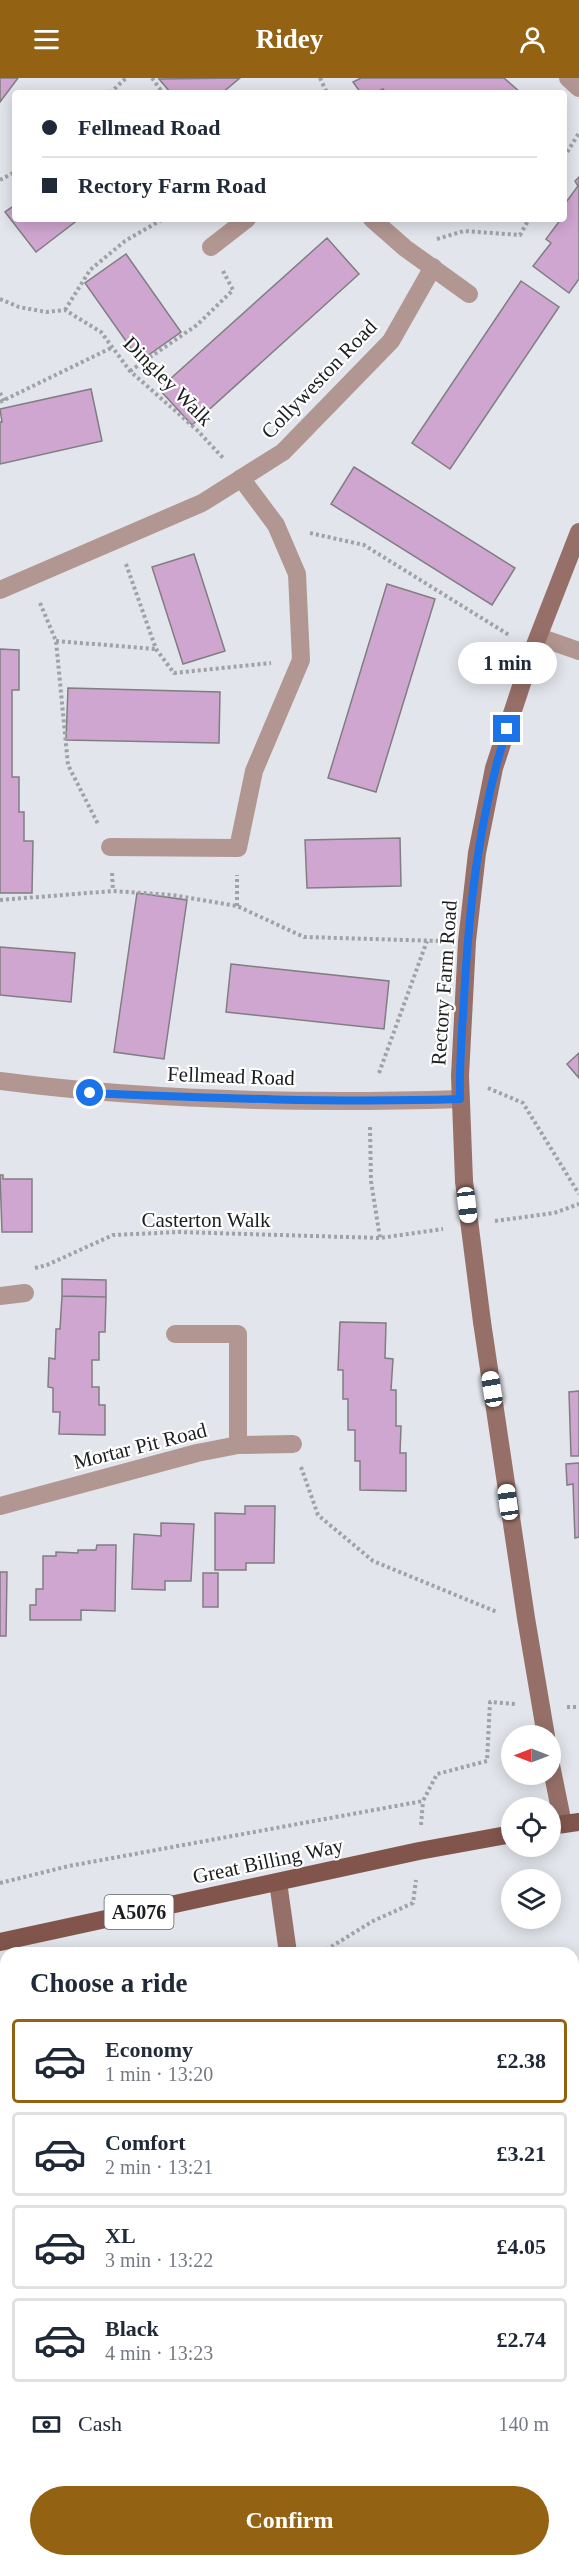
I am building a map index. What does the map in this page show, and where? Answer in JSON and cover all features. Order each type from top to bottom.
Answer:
[{"type":"main road","name":"Great Billing Way","points":[[0,1942],[418,1851],[501,1836]]},
{"type":"street","points":[[568,78],[579,88]]},
{"type":"street","points":[[211,247],[243,222]]},
{"type":"street","points":[[375,222],[405,248],[469,294]]},
{"type":"street","name":"Collyweston Road","points":[[0,590],[202,503],[283,452],[392,341],[433,267]]},
{"type":"street","points":[[110,847],[238,848],[254,771],[301,660],[297,574],[276,525],[241,478]]},
{"type":"street","name":"Rectory Farm Road","points":[[544,1725],[482,1322],[464,1181],[460,1076],[467,941],[477,854],[495,768],[536,643],[579,532]]},
{"type":"street","points":[[536,643],[579,651]]},
{"type":"street","name":"Fellmead Road","points":[[0,1081],[90,1093],[245,1100],[369,1102],[460,1099]]},
{"type":"street","points":[[0,1296],[25,1293]]},
{"type":"street","points":[[175,1334],[238,1334],[238,1445]]},
{"type":"street","name":"Mortar Pit Road","points":[[0,1506],[197,1453],[238,1445],[293,1444]]},
{"type":"street","points":[[555,1785],[564,1824]]},
{"type":"street","points":[[278,1882],[287,1947]]},
{"type":"path","points":[[113,90],[126,78]]},
{"type":"path","points":[[567,152],[579,133]]},
{"type":"path","points":[[0,300],[19,307],[46,312],[65,310],[90,270],[125,242],[158,222]]},
{"type":"path","points":[[405,248],[464,231],[520,235],[527,222]]},
{"type":"path","points":[[130,372],[197,325],[233,290],[211,247]]},
{"type":"path","name":"Dingley Walk","points":[[65,310],[100,333],[130,372],[196,430],[241,478]]},
{"type":"path","points":[[0,393],[2,402],[111,348]]},
{"type":"path","points":[[276,525],[364,545],[536,643]]},
{"type":"path","points":[[116,539],[156,649],[174,673],[301,660]]},
{"type":"path","points":[[29,576],[56,641],[68,765],[110,847],[114,891]]},
{"type":"path","points":[[56,641],[156,649]]},
{"type":"path","points":[[0,900],[114,891],[172,895],[237,906],[304,937],[467,941]]},
{"type":"path","points":[[380,1238],[371,1181],[369,1102],[427,941]]},
{"type":"path","points":[[460,1076],[523,1103],[579,1194]]},
{"type":"path","points":[[554,1213],[579,1204]]},
{"type":"path","name":"Casterton Walk","points":[[28,1269],[47,1265],[114,1235],[179,1232],[380,1238],[420,1233]]},
{"type":"path","points":[[293,1444],[318,1515],[373,1561],[494,1612],[526,1618]]},
{"type":"path","points":[[331,1947],[373,1921],[413,1903],[423,1801],[437,1774],[487,1761],[490,1702],[540,1707]]},
{"type":"path","points":[[0,1883],[69,1866],[423,1801]]},
{"type":"building","points":[[0,78],[18,78],[0,102]]},
{"type":"building","points":[[240,78],[226,90],[168,90],[159,79]]},
{"type":"building","points":[[361,78],[504,78],[518,90],[359,90],[353,82]]},
{"type":"building","points":[[579,177],[579,279],[569,293],[533,266],[551,243],[546,239],[559,222],[567,222],[567,201],[578,186],[575,181]]},
{"type":"building","points":[[12,207],[12,221],[5,212]]},
{"type":"building","points":[[13,222],[75,222],[36,252]]},
{"type":"building","points":[[327,238],[359,274],[192,425],[159,389]]},
{"type":"building","points":[[126,254],[181,332],[140,361],[85,283]]},
{"type":"building","points":[[521,281],[559,307],[450,469],[412,443]]},
{"type":"building","points":[[91,389],[102,441],[0,464],[0,422],[2,422],[0,409]]},
{"type":"building","points":[[354,467],[515,568],[492,605],[331,504]]},
{"type":"building","points":[[194,554],[225,651],[183,664],[152,567]]},
{"type":"building","points":[[387,584],[435,599],[376,792],[328,778]]},
{"type":"building","points":[[0,649],[19,650],[19,690],[12,690],[12,777],[19,777],[19,812],[24,812],[24,841],[33,841],[32,893],[0,893]]},
{"type":"building","points":[[68,688],[220,692],[219,743],[66,740]]},
{"type":"building","points":[[400,838],[401,886],[307,888],[305,840]]},
{"type":"building","points":[[137,893],[187,900],[164,1059],[114,1052]]},
{"type":"building","points":[[0,947],[75,953],[71,1002],[0,995]]},
{"type":"building","points":[[231,964],[389,981],[384,1029],[226,1012]]},
{"type":"building","points":[[579,1053],[579,1078],[567,1064]]},
{"type":"building","points":[[0,1175],[3,1175],[3,1179],[32,1179],[32,1232],[2,1232]]},
{"type":"building","points":[[62,1279],[106,1280],[106,1297],[62,1296]]},
{"type":"building","points":[[62,1296],[106,1297],[105,1332],[99,1332],[99,1360],[92,1360],[92,1387],[99,1387],[99,1405],[105,1405],[105,1435],[59,1434],[60,1412],[53,1412],[53,1388],[48,1387],[49,1358],[55,1359],[56,1329],[60,1329]]},
{"type":"building","points":[[340,1322],[386,1323],[385,1358],[393,1359],[391,1390],[396,1390],[396,1426],[401,1426],[400,1453],[406,1453],[406,1491],[360,1490],[360,1461],[355,1461],[355,1430],[348,1430],[348,1399],[343,1399],[343,1370],[338,1370]]},
{"type":"building","points":[[579,1391],[579,1456],[571,1456],[569,1392]]},
{"type":"building","points":[[579,1463],[579,1537],[575,1538],[573,1484],[567,1485],[566,1464]]},
{"type":"building","points":[[245,1506],[275,1506],[274,1563],[246,1563],[246,1570],[215,1570],[215,1513],[245,1514]]},
{"type":"building","points":[[161,1523],[194,1524],[191,1581],[165,1581],[165,1590],[132,1589],[134,1534],[161,1536]]},
{"type":"building","points":[[97,1545],[116,1545],[115,1611],[81,1610],[81,1620],[30,1620],[30,1605],[36,1605],[36,1589],[43,1589],[43,1556],[56,1556],[56,1552],[78,1553],[78,1550],[96,1550]]},
{"type":"building","points":[[0,1572],[7,1572],[6,1636],[0,1636]]},
{"type":"building","points":[[203,1573],[218,1573],[218,1607],[203,1607]]},
{"type":"route","points":[[90,1093],[266,1101],[369,1102],[460,1099],[467,941],[477,854],[495,768],[507,729]]}]
